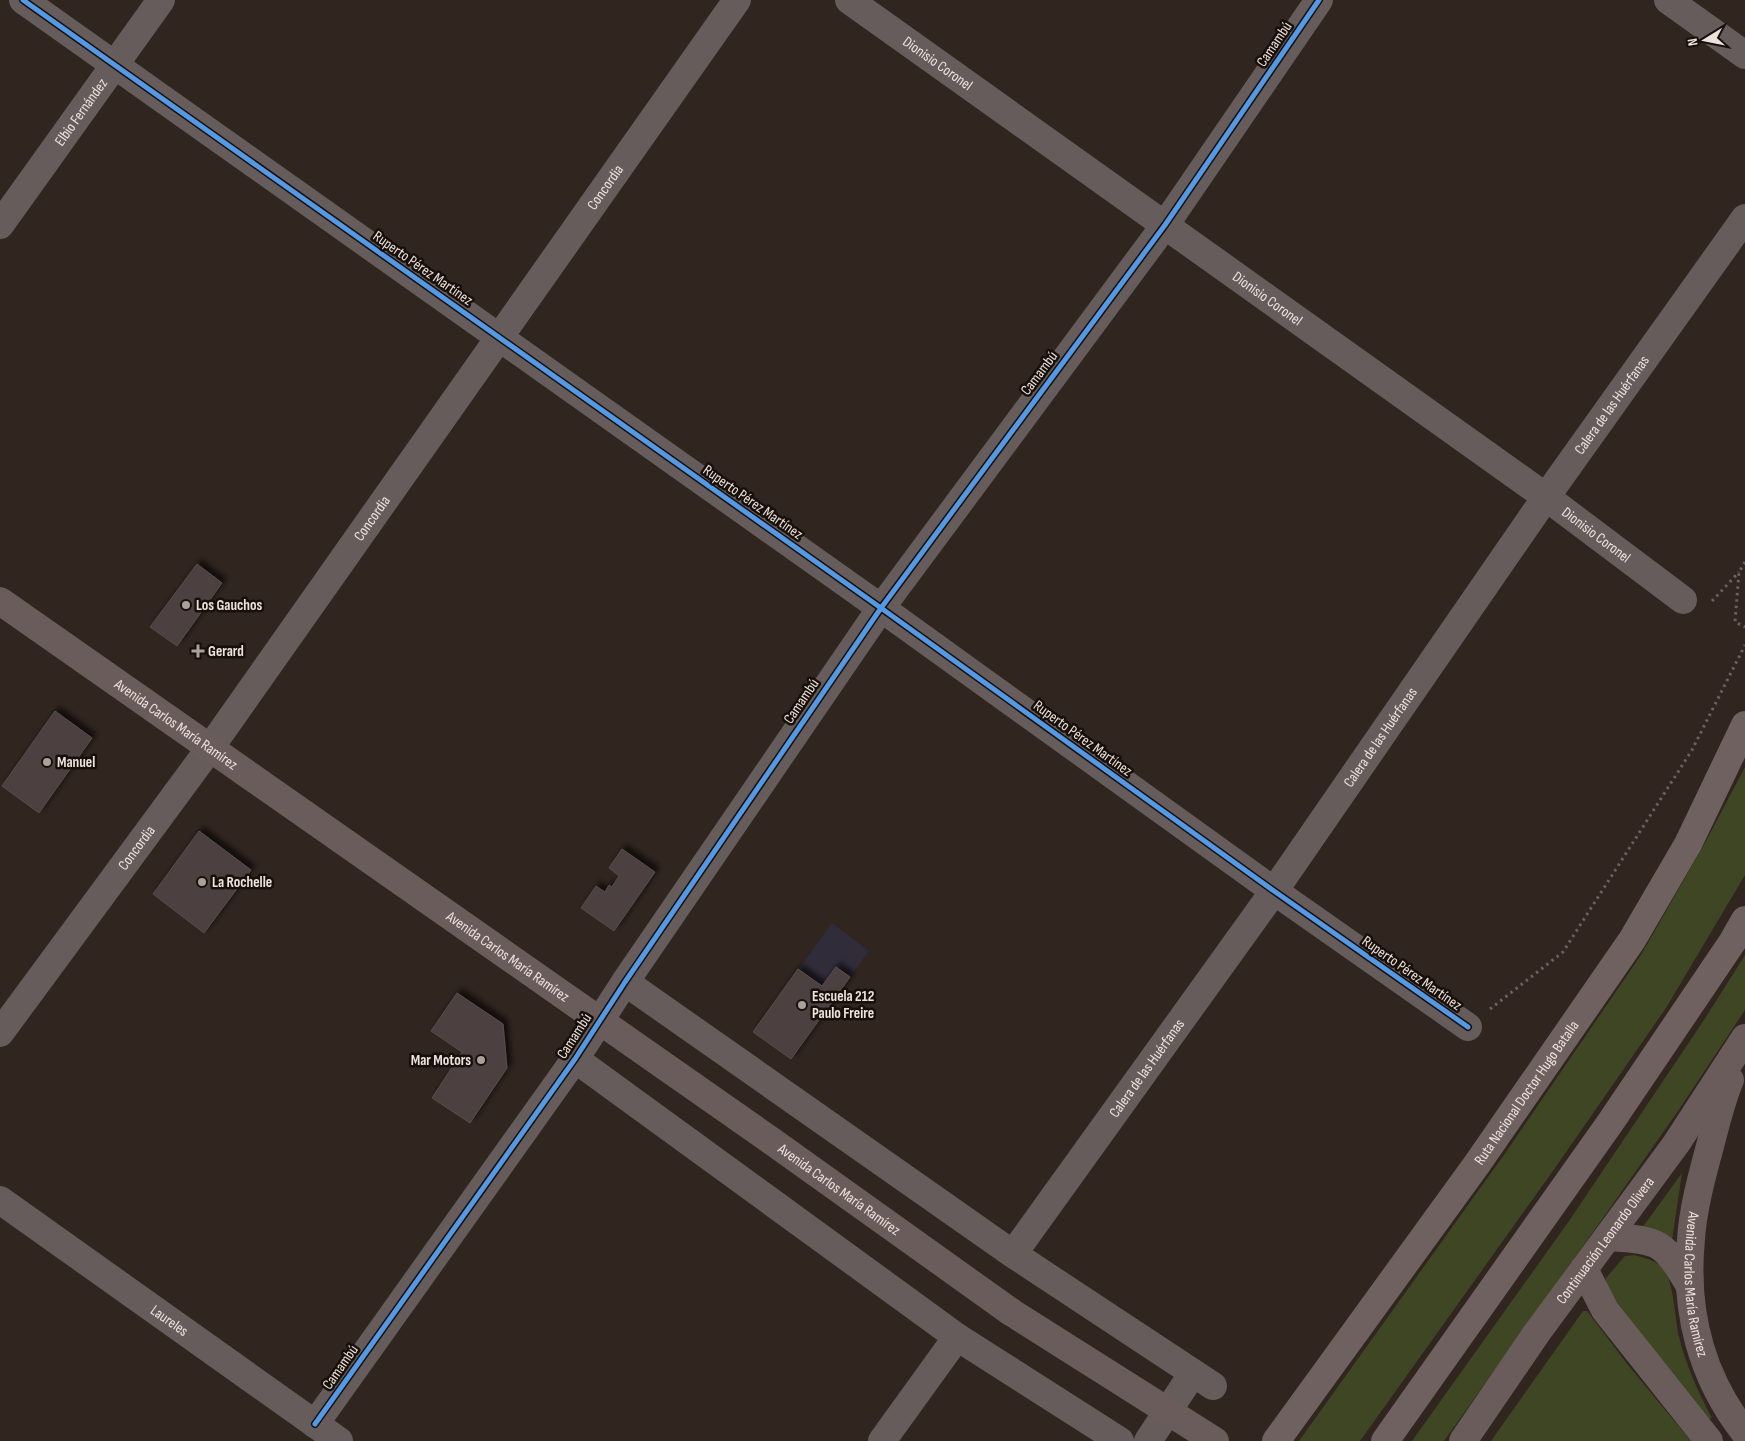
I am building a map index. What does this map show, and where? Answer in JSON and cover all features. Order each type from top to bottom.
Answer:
[{"type":"highway","name":"Ruta Nacional Doctor Hugo Batalla","points":[[1276,1441],[1477,1164],[1632,940],[1688,844],[1745,725]]},
{"type":"highway","points":[[1385,1441],[1643,1075],[1734,941],[1745,920]]},
{"type":"main road","name":"Avenida Carlos María Ramírez","points":[[0,601],[600,1020],[1011,1312],[1215,1441]]},
{"type":"main road","name":"Avenida Carlos María Ramírez","points":[[1745,1040],[1724,1094],[1702,1177],[1691,1238],[1690,1286],[1694,1327],[1712,1381],[1735,1421],[1745,1433]]},
{"type":"main road","name":"Continuación Leonardo Olivera","points":[[1463,1441],[1536,1334],[1676,1144],[1745,1040]]},
{"type":"main road","points":[[1608,1238],[1625,1238],[1655,1244],[1667,1253],[1690,1286]]},
{"type":"main road","points":[[1584,1269],[1605,1310],[1709,1441]]},
{"type":"street","name":"Ruperto Pérez Martínez","points":[[23,0],[881,608],[1274,891],[1468,1027]]},
{"type":"street","name":"Elbio Fernández","points":[[0,225],[161,0]]},
{"type":"street","name":"Concordia","points":[[0,1033],[210,748],[738,0]]},
{"type":"street","name":"Dionisio Coronel","points":[[848,0],[1546,498],[1683,600]]},
{"type":"street","name":"Camambú","points":[[315,1424],[575,1058],[881,608],[1165,225],[1319,0]]},
{"type":"street","points":[[1668,0],[1745,55]]},
{"type":"street","name":"Calera de las Huérfanas","points":[[1013,1254],[1274,891],[1546,498],[1745,218]]},
{"type":"street","points":[[625,982],[1013,1254],[1203,1380],[1148,1441]]},
{"type":"street","points":[[575,1058],[957,1337],[1120,1441]]},
{"type":"street","name":"Laureles","points":[[0,1200],[339,1441]]},
{"type":"street","points":[[882,1441],[957,1337]]},
{"type":"path","points":[[1745,562],[1739,572],[1735,622],[1745,627]]},
{"type":"path","points":[[1468,1027],[1562,952],[1692,750],[1745,645]]},
{"type":"shaded area","name":"Escuela 212 Paulo Freire","points":[[832,923],[869,951],[791,1059],[753,1032]]},
{"type":"green space","points":[[1745,767],[1745,875],[1666,1008],[1555,1168],[1360,1441],[1299,1441],[1506,1152],[1641,955],[1706,841]]},
{"type":"green space","points":[[1745,955],[1745,1010],[1676,1114],[1444,1441],[1412,1441],[1569,1221],[1704,1020]]},
{"type":"green space","points":[[1682,1173],[1672,1240],[1642,1228]]},
{"type":"green space","points":[[1634,1255],[1658,1264],[1667,1276],[1685,1358],[1712,1418],[1706,1420],[1604,1285],[1606,1278],[1625,1256]]},
{"type":"green space","points":[[1583,1311],[1587,1311],[1628,1365],[1691,1441],[1491,1441]]},
{"type":"building","name":"Los Gauchos","points":[[197,564],[222,583],[177,646],[150,627]]},
{"type":"building","name":"Manuel","points":[[55,711],[92,738],[39,813],[2,786]]},
{"type":"building","name":"La Rochelle","points":[[199,831],[251,870],[204,933],[153,894]]},
{"type":"building","points":[[622,849],[655,872],[614,931],[581,908],[596,886],[605,892],[609,885],[612,887],[619,876],[609,868]]},
{"type":"building","name":"Escuela 212 Paulo Freire","points":[[836,967],[850,977],[791,1059],[753,1032],[798,969],[822,986]]},
{"type":"building","name":"Mar Motors","points":[[457,993],[503,1024],[507,1068],[470,1123],[432,1098],[462,1052],[431,1031]]},
{"type":"cycle path","points":[[23,0],[881,608],[1274,891],[1468,1027]]},
{"type":"cycle path","points":[[315,1424],[575,1059],[625,982],[881,608],[1165,225],[1319,0]]},
{"type":"place","name":"Los Gauchos","points":[[186,605]]},
{"type":"place","name":"Gerard","points":[[198,651]]},
{"type":"place","name":"Manuel","points":[[47,762]]},
{"type":"place","name":"La Rochelle","points":[[202,882]]},
{"type":"place","name":"Escuela 212 Paulo Freire","points":[[802,1005]]},
{"type":"place","name":"Mar Motors","points":[[481,1060]]}]
